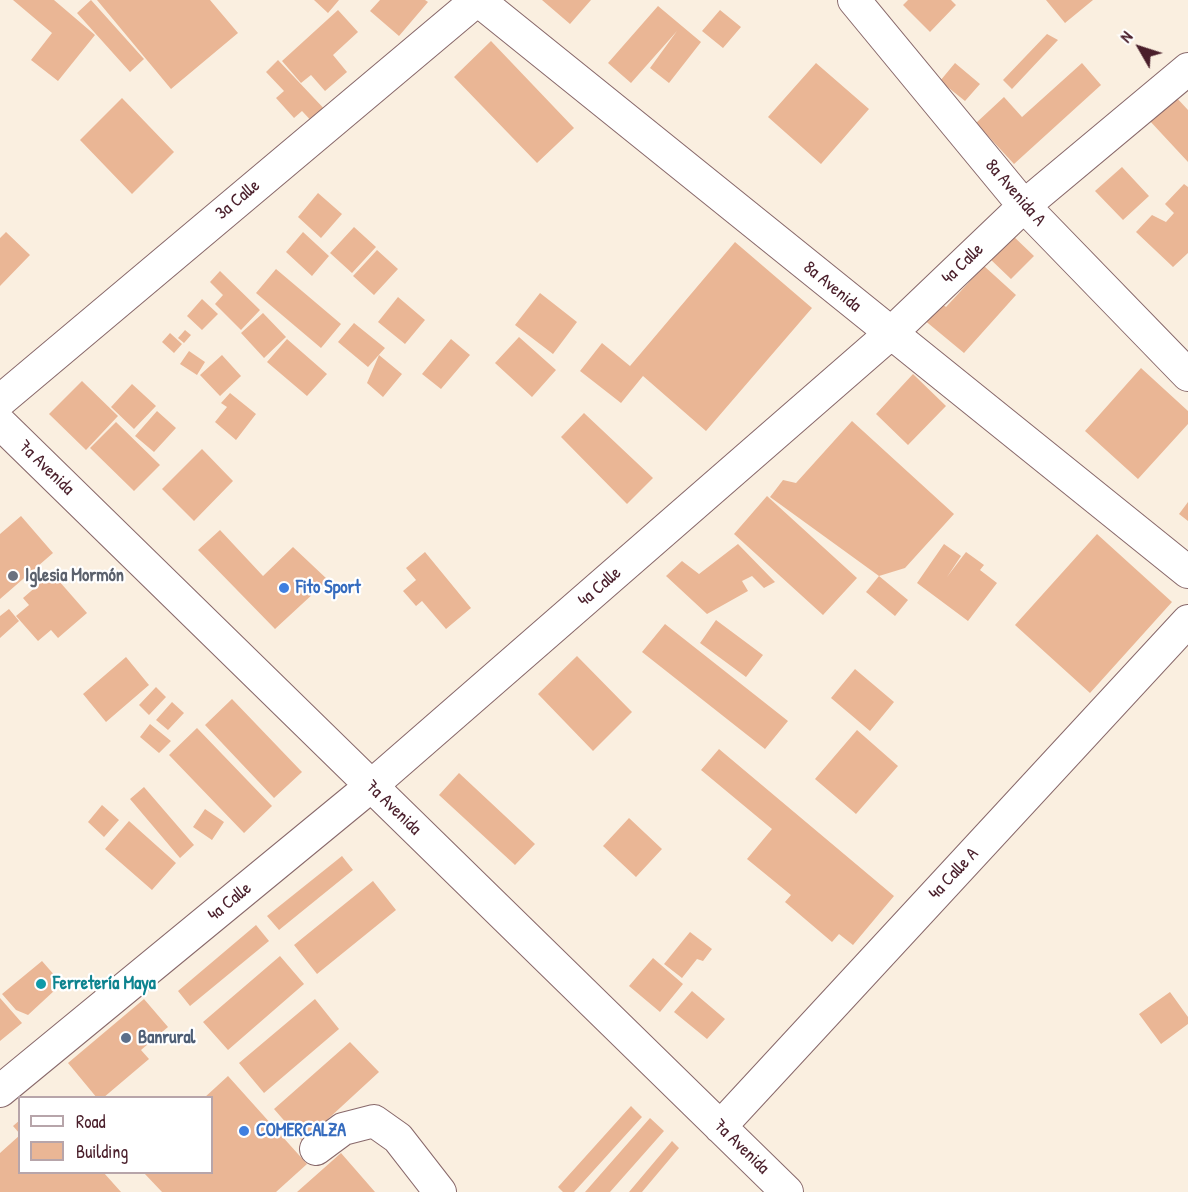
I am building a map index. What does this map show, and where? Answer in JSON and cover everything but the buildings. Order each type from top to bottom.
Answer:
[{"type":"street","name":"8a Avenida","points":[[477,0],[1188,572]]},
{"type":"street","name":"3a Calle","points":[[0,401],[477,0]]},
{"type":"street","name":"8a Avenida A","points":[[854,0],[1024,206],[1188,375]]},
{"type":"street","name":"4a Calle","points":[[0,1090],[371,786],[890,334],[1024,206],[1188,69]]},
{"type":"street","name":"7a Avenida","points":[[0,423],[787,1192]]},
{"type":"street","name":"4a Calle A","points":[[720,1127],[1188,621]]},
{"type":"street","points":[[316,1149],[343,1129],[374,1121],[398,1138],[440,1192]]},
{"type":"place","name":"Iglesia Mormón","points":[[13,576]]},
{"type":"place","name":"Fito Sport","points":[[284,588]]},
{"type":"place","name":"Ferretería Maya","points":[[41,984]]},
{"type":"place","name":"Banrural","points":[[126,1038]]},
{"type":"place","name":"COMERCALZA","points":[[244,1131]]}]
